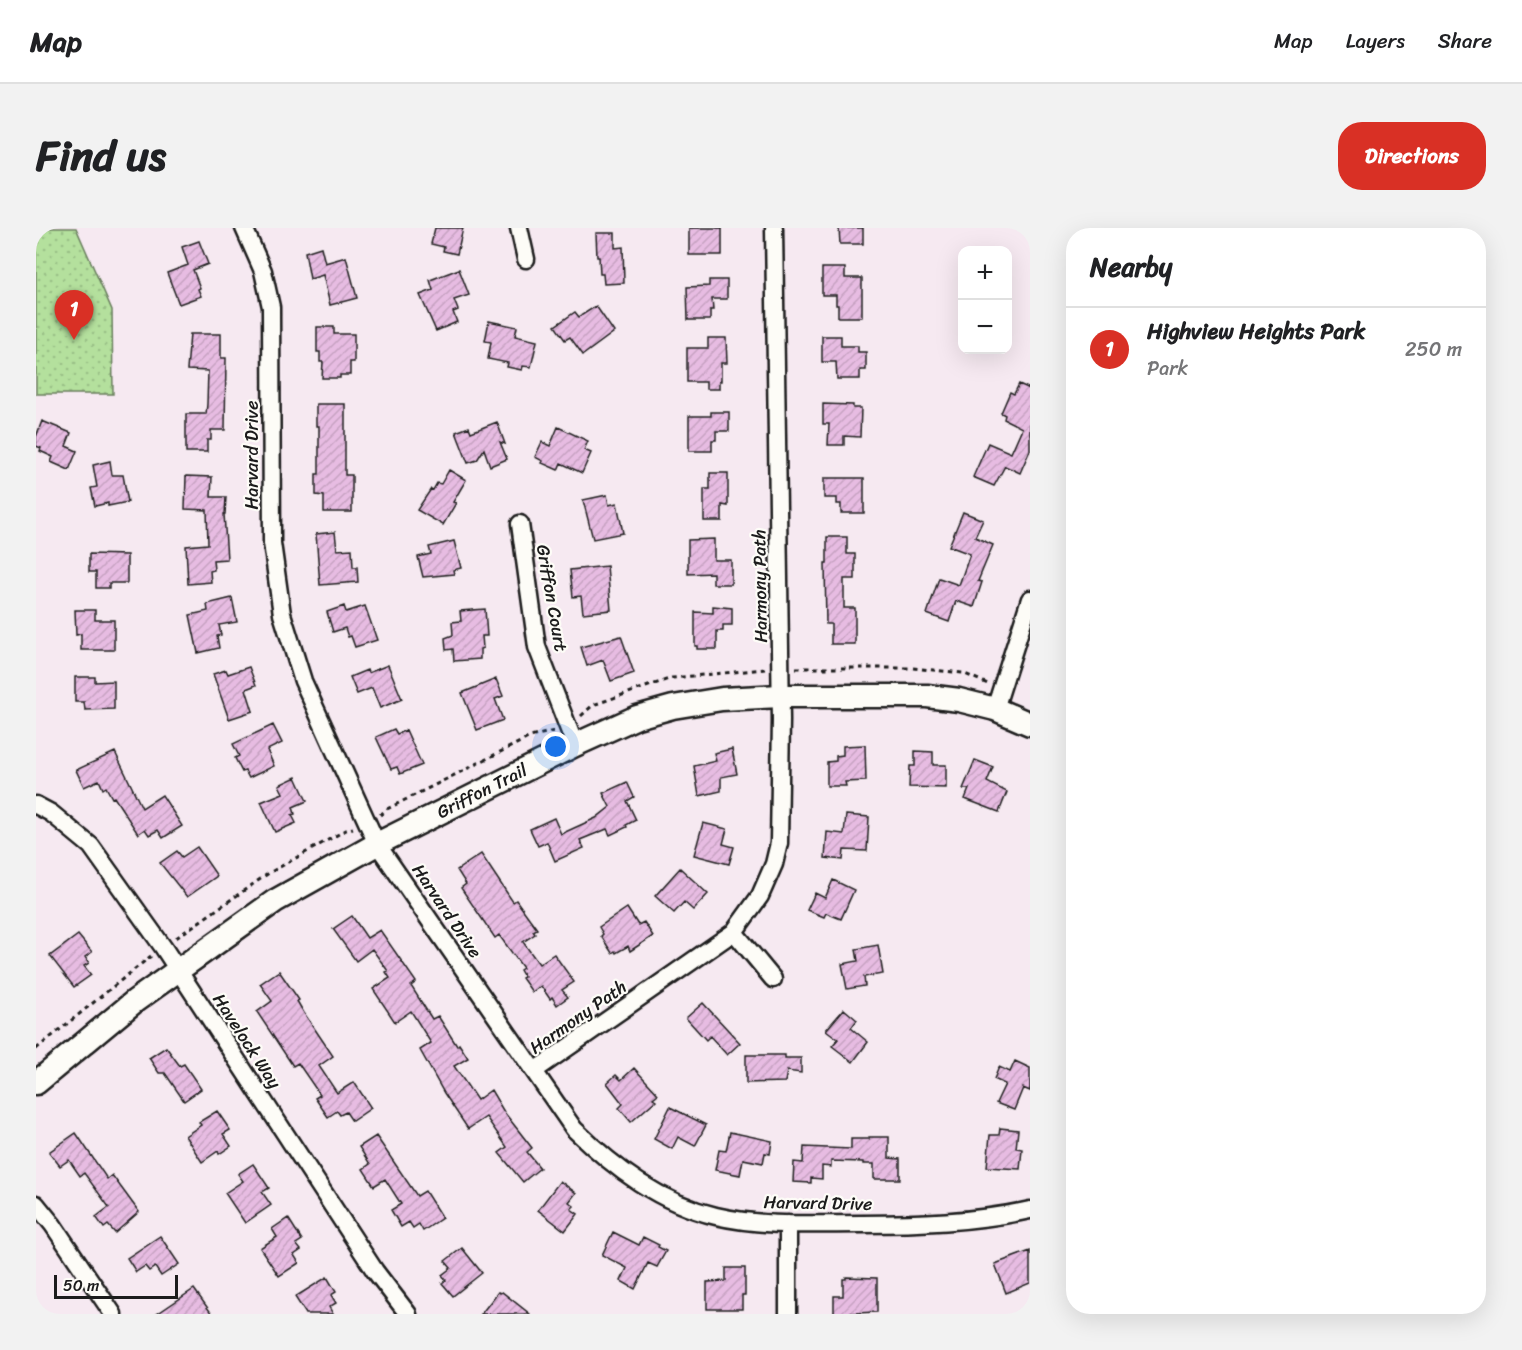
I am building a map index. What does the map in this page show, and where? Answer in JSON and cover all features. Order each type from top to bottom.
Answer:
[{"type":"street","name":"Harvard Drive","points":[[244,228],[263,271],[271,307],[272,543],[282,614],[303,681],[373,835],[574,1129],[604,1158],[628,1176],[681,1204],[715,1216],[788,1224],[909,1224],[977,1218],[1030,1210]]},
{"type":"street","points":[[519,228],[526,259]]},
{"type":"street","name":"Harmony Path","points":[[534,1071],[734,932],[750,912],[768,881],[779,843],[781,696],[774,228]]},
{"type":"street","name":"Griffon Court","points":[[520,524],[537,647],[575,745]]},
{"type":"street","points":[[999,699],[1030,599]]},
{"type":"street","name":"Griffon Trail","points":[[36,1083],[112,1020],[178,970],[373,835],[637,717],[673,707],[722,699],[781,696],[927,696],[959,700],[999,699],[1030,723]]},
{"type":"street","name":"Havelock Way","points":[[36,805],[51,813],[92,846],[163,947],[375,1271],[408,1314]]},
{"type":"street","points":[[734,932],[773,979]]},
{"type":"street","points":[[36,1204],[113,1314]]},
{"type":"street","points":[[788,1224],[788,1314]]},
{"type":"path","points":[[912,668],[963,673],[999,699]]},
{"type":"path","points":[[36,1050],[163,947],[269,873],[346,830],[373,835]]},
{"type":"green space","points":[[36,228],[76,228],[112,310],[113,394],[36,394]]},
{"type":"building","points":[[435,228],[463,228],[457,254],[443,251],[444,247],[431,244]]},
{"type":"building","points":[[689,228],[722,228],[722,255],[689,255]]},
{"type":"building","points":[[839,228],[863,228],[863,244],[840,244]]},
{"type":"building","points":[[596,233],[615,233],[615,248],[623,247],[624,283],[604,284],[603,274],[600,274],[599,257],[597,257]]},
{"type":"building","points":[[199,241],[208,264],[193,270],[201,296],[179,304],[167,273],[188,265],[182,247]]},
{"type":"building","points":[[321,247],[325,263],[346,257],[357,298],[330,305],[323,275],[310,279],[305,252]]},
{"type":"building","points":[[822,268],[845,268],[845,278],[862,278],[862,317],[838,317],[836,295],[822,295]]},
{"type":"building","points":[[459,269],[469,295],[454,300],[458,310],[453,312],[457,322],[436,331],[420,295],[433,290],[430,280]]},
{"type":"building","points":[[709,280],[727,280],[727,299],[712,299],[713,310],[710,310],[710,320],[688,320],[687,287],[709,286]]},
{"type":"building","points":[[596,306],[614,332],[583,355],[570,337],[565,340],[555,326],[575,312],[579,317]]},
{"type":"building","points":[[489,321],[517,327],[515,336],[537,341],[531,367],[523,366],[522,370],[507,367],[508,363],[488,359],[491,342],[485,341]]},
{"type":"building","points":[[317,327],[334,327],[334,334],[354,334],[354,362],[350,362],[350,375],[340,375],[340,378],[322,378],[323,362],[320,362],[320,352],[317,352]]},
{"type":"building","points":[[190,334],[221,334],[221,358],[226,358],[225,430],[211,430],[211,440],[207,440],[207,452],[186,452],[186,414],[206,414],[207,404],[208,371],[187,370]]},
{"type":"building","points":[[822,336],[841,336],[841,346],[858,346],[858,352],[866,352],[866,370],[860,370],[860,379],[837,379],[836,362],[822,362]]},
{"type":"building","points":[[708,338],[726,338],[727,363],[721,363],[719,389],[706,389],[706,382],[687,382],[687,348],[708,348]]},
{"type":"building","points":[[1019,384],[1030,389],[1030,450],[1020,473],[1005,466],[994,486],[973,477],[988,443],[1011,453],[1022,428],[1004,419],[1005,415],[1001,413],[1010,392],[1014,394]]},
{"type":"building","points":[[316,404],[345,404],[345,475],[352,475],[352,512],[324,512],[324,496],[316,495],[316,474],[319,474],[319,426],[316,426]]},
{"type":"building","points":[[823,404],[853,405],[853,408],[861,408],[860,437],[844,436],[844,445],[828,445],[829,424],[823,424]]},
{"type":"building","points":[[711,412],[729,412],[729,431],[716,431],[716,440],[712,440],[712,451],[689,451],[689,416],[711,416]]},
{"type":"building","points":[[42,421],[71,433],[66,446],[77,451],[69,470],[51,462],[53,457],[40,451],[41,448],[36,446],[36,437]]},
{"type":"building","points":[[497,422],[505,444],[500,442],[507,459],[490,466],[484,449],[477,460],[468,463],[456,432],[469,427],[471,432]]},
{"type":"building","points":[[558,427],[588,441],[584,450],[591,453],[582,473],[561,463],[558,470],[535,457],[542,442],[550,446]]},
{"type":"building","points":[[110,461],[112,475],[123,475],[128,502],[95,506],[91,488],[97,487],[93,465]]},
{"type":"building","points":[[449,470],[466,480],[443,525],[417,510],[431,489],[433,490],[437,483],[441,484]]},
{"type":"building","points":[[710,473],[728,473],[728,506],[722,505],[722,521],[704,521],[704,489],[710,489]]},
{"type":"building","points":[[186,476],[212,477],[211,497],[226,497],[224,514],[227,559],[213,560],[214,570],[210,571],[211,582],[188,584],[186,546],[208,544],[207,510],[185,509]]},
{"type":"building","points":[[824,478],[864,478],[864,513],[841,513],[841,504],[837,504],[837,498],[824,498]]},
{"type":"building","points":[[607,495],[609,505],[617,503],[623,533],[593,539],[583,500]]},
{"type":"building","points":[[963,512],[983,520],[975,537],[993,545],[978,581],[982,582],[974,607],[956,601],[949,622],[927,614],[939,578],[959,585],[970,554],[949,546]]},
{"type":"building","points":[[335,532],[337,550],[352,549],[353,567],[357,567],[358,582],[320,585],[316,534]]},
{"type":"building","points":[[827,537],[847,537],[847,554],[855,554],[855,579],[844,579],[844,608],[855,608],[855,644],[831,644],[831,624],[826,624]]},
{"type":"building","points":[[714,539],[714,560],[731,560],[731,584],[713,584],[713,573],[688,574],[688,540]]},
{"type":"building","points":[[454,541],[461,568],[453,570],[454,574],[423,577],[418,557],[431,554],[429,547]]},
{"type":"building","points":[[89,554],[127,555],[127,583],[109,583],[109,588],[96,588],[96,572],[89,572]]},
{"type":"building","points":[[607,566],[611,610],[583,613],[581,596],[573,597],[570,570]]},
{"type":"building","points":[[232,598],[237,622],[219,625],[221,635],[217,636],[219,648],[198,653],[190,615],[208,611],[207,604]]},
{"type":"building","points":[[344,606],[346,612],[365,606],[377,640],[355,647],[345,628],[333,632],[327,612]]},
{"type":"building","points":[[713,606],[732,608],[732,625],[723,625],[723,631],[717,631],[717,649],[697,649],[695,646],[695,612],[713,613]]},
{"type":"building","points":[[485,609],[487,636],[482,636],[483,648],[480,649],[480,659],[454,661],[453,649],[446,650],[445,638],[453,635],[452,622],[461,621],[460,611]]},
{"type":"building","points":[[75,610],[95,610],[95,620],[114,620],[114,650],[81,650],[81,634],[76,635]]},
{"type":"building","points":[[621,636],[634,673],[611,681],[603,660],[587,666],[581,647]]},
{"type":"building","points":[[388,665],[402,699],[380,708],[372,688],[357,694],[350,677]]},
{"type":"building","points":[[249,667],[256,685],[246,689],[253,711],[229,719],[213,674],[226,670],[228,674]]},
{"type":"building","points":[[75,677],[95,677],[95,682],[114,681],[114,709],[85,710],[84,702],[75,702]]},
{"type":"building","points":[[496,679],[503,696],[495,699],[503,720],[477,730],[462,693]]},
{"type":"building","points":[[273,725],[282,743],[267,750],[274,766],[249,778],[245,771],[242,772],[235,758],[239,756],[233,744]]},
{"type":"building","points":[[394,729],[397,734],[406,730],[422,765],[400,774],[397,767],[391,769],[376,737]]},
{"type":"building","points":[[865,745],[866,781],[845,782],[846,786],[827,786],[827,762],[836,761],[836,756],[843,755],[843,746]]},
{"type":"building","points":[[732,749],[737,774],[721,777],[721,791],[699,796],[694,766],[716,761],[714,753]]},
{"type":"building","points":[[915,751],[933,752],[933,765],[946,765],[946,788],[909,787],[910,766],[915,766]]},
{"type":"building","points":[[115,752],[142,808],[162,795],[182,826],[163,838],[158,830],[149,835],[145,829],[138,834],[114,797],[112,798],[106,787],[103,789],[99,780],[84,787],[76,770]]},
{"type":"building","points":[[975,760],[993,767],[987,782],[1007,792],[999,812],[965,799],[969,789],[963,789]]},
{"type":"building","points":[[296,777],[307,801],[293,807],[295,814],[292,815],[296,823],[275,832],[261,802],[283,793],[279,785]]},
{"type":"building","points":[[627,782],[634,797],[627,801],[636,820],[626,825],[627,827],[610,835],[607,829],[580,840],[584,848],[555,861],[547,842],[538,846],[530,829],[554,818],[561,834],[596,818],[610,807],[603,793]]},
{"type":"building","points":[[846,815],[869,817],[867,851],[844,850],[843,860],[825,858],[827,832],[844,834]]},
{"type":"building","points":[[703,823],[727,829],[723,844],[734,847],[729,864],[694,855]]},
{"type":"building","points":[[197,847],[217,876],[187,897],[160,863],[177,851],[182,857]]},
{"type":"building","points":[[481,854],[513,902],[516,900],[537,929],[533,931],[535,934],[523,942],[539,964],[554,954],[574,982],[562,990],[568,997],[557,1005],[541,986],[532,992],[522,978],[524,977],[520,970],[523,968],[499,935],[495,938],[461,888],[466,884],[457,870]]},
{"type":"building","points":[[680,868],[708,894],[693,910],[684,902],[674,913],[655,896]]},
{"type":"building","points":[[833,880],[854,890],[841,919],[826,913],[824,917],[807,910],[815,893],[825,898]]},
{"type":"building","points":[[627,908],[638,925],[644,922],[653,936],[630,951],[628,946],[612,953],[601,936],[603,934],[599,927]]},
{"type":"building","points":[[352,916],[367,938],[380,930],[416,982],[411,986],[432,1019],[438,1016],[457,1046],[459,1044],[468,1058],[454,1066],[477,1100],[491,1090],[504,1112],[532,1148],[527,1152],[540,1168],[523,1182],[499,1153],[507,1147],[486,1117],[468,1129],[444,1093],[420,1050],[431,1043],[411,1011],[395,1022],[373,989],[390,978],[386,972],[388,971],[372,949],[356,961],[333,929]]},
{"type":"building","points":[[78,935],[92,952],[85,957],[89,963],[84,966],[91,975],[74,987],[50,956]]},
{"type":"building","points":[[878,945],[883,974],[864,977],[865,986],[847,989],[842,964],[858,961],[856,949]]},
{"type":"building","points":[[279,971],[333,1056],[319,1066],[337,1093],[354,1082],[371,1108],[352,1121],[346,1112],[340,1115],[337,1111],[328,1117],[315,1098],[320,1095],[298,1063],[293,1066],[257,1012],[272,1001],[260,984]]},
{"type":"building","points":[[703,1003],[740,1043],[727,1055],[710,1036],[706,1040],[686,1018]]},
{"type":"building","points":[[844,1009],[857,1020],[851,1028],[868,1042],[853,1062],[832,1046],[838,1039],[826,1030]]},
{"type":"building","points":[[166,1047],[180,1066],[184,1064],[201,1089],[184,1101],[165,1073],[159,1073],[149,1058]]},
{"type":"building","points":[[746,1055],[785,1055],[785,1058],[801,1058],[801,1073],[787,1071],[785,1082],[746,1083]]},
{"type":"building","points":[[1015,1061],[1030,1068],[1030,1091],[1023,1088],[1014,1110],[996,1103],[1005,1084],[994,1079],[999,1067],[1010,1072]]},
{"type":"building","points":[[634,1068],[658,1094],[653,1098],[656,1100],[631,1122],[619,1108],[623,1104],[607,1083],[616,1075],[621,1080]]},
{"type":"building","points":[[670,1107],[706,1125],[695,1146],[678,1137],[672,1149],[654,1139]]},
{"type":"building","points":[[217,1111],[230,1130],[223,1134],[231,1146],[219,1154],[218,1151],[202,1162],[185,1136],[201,1125],[199,1122]]},
{"type":"building","points":[[1000,1128],[1018,1130],[1016,1148],[1022,1149],[1020,1169],[987,1167],[990,1135],[999,1135]]},
{"type":"building","points":[[730,1132],[772,1141],[770,1154],[765,1153],[763,1163],[743,1159],[740,1175],[715,1170],[719,1150],[726,1151]]},
{"type":"building","points":[[76,1133],[107,1179],[112,1175],[139,1212],[115,1233],[108,1225],[104,1228],[96,1217],[109,1207],[84,1173],[80,1176],[69,1160],[60,1166],[49,1152]]},
{"type":"building","points":[[376,1136],[417,1196],[425,1191],[442,1218],[423,1231],[419,1224],[413,1228],[409,1222],[401,1227],[391,1210],[401,1204],[385,1179],[374,1186],[363,1169],[370,1164],[359,1147]]},
{"type":"building","points":[[869,1137],[889,1137],[889,1158],[900,1159],[900,1179],[874,1179],[874,1164],[831,1161],[831,1167],[822,1166],[822,1179],[811,1178],[811,1183],[793,1182],[794,1162],[803,1163],[804,1147],[851,1149],[851,1139],[869,1139]]},
{"type":"building","points":[[253,1164],[269,1188],[262,1192],[271,1205],[245,1223],[225,1193],[243,1181],[238,1174]]},
{"type":"building","points":[[560,1181],[576,1193],[569,1202],[574,1206],[571,1209],[578,1214],[565,1231],[538,1210]]},
{"type":"building","points":[[288,1218],[302,1240],[296,1244],[301,1250],[294,1255],[299,1263],[279,1276],[260,1248],[277,1237],[272,1229]]},
{"type":"building","points":[[613,1232],[639,1245],[643,1237],[666,1251],[657,1267],[648,1263],[635,1289],[621,1281],[627,1268],[602,1255]]},
{"type":"building","points":[[160,1236],[179,1264],[161,1276],[155,1267],[149,1271],[145,1266],[136,1272],[127,1258]]},
{"type":"building","points":[[462,1248],[482,1273],[453,1296],[442,1283],[446,1280],[442,1275],[451,1268],[445,1261]]},
{"type":"building","points":[[1030,1251],[1030,1283],[1006,1293],[995,1264]]},
{"type":"building","points":[[726,1268],[745,1268],[745,1295],[742,1295],[742,1309],[707,1309],[707,1282],[726,1281]]},
{"type":"building","points":[[327,1277],[336,1292],[331,1295],[336,1303],[329,1307],[333,1314],[306,1314],[295,1297]]},
{"type":"building","points":[[846,1277],[877,1278],[877,1312],[834,1314],[834,1296],[843,1296],[843,1279]]},
{"type":"building","points":[[194,1289],[212,1314],[157,1314]]},
{"type":"building","points":[[498,1292],[502,1292],[530,1314],[481,1314]]},
{"type":"place","name":"Highview Heights Park","points":[[74,340]]}]
